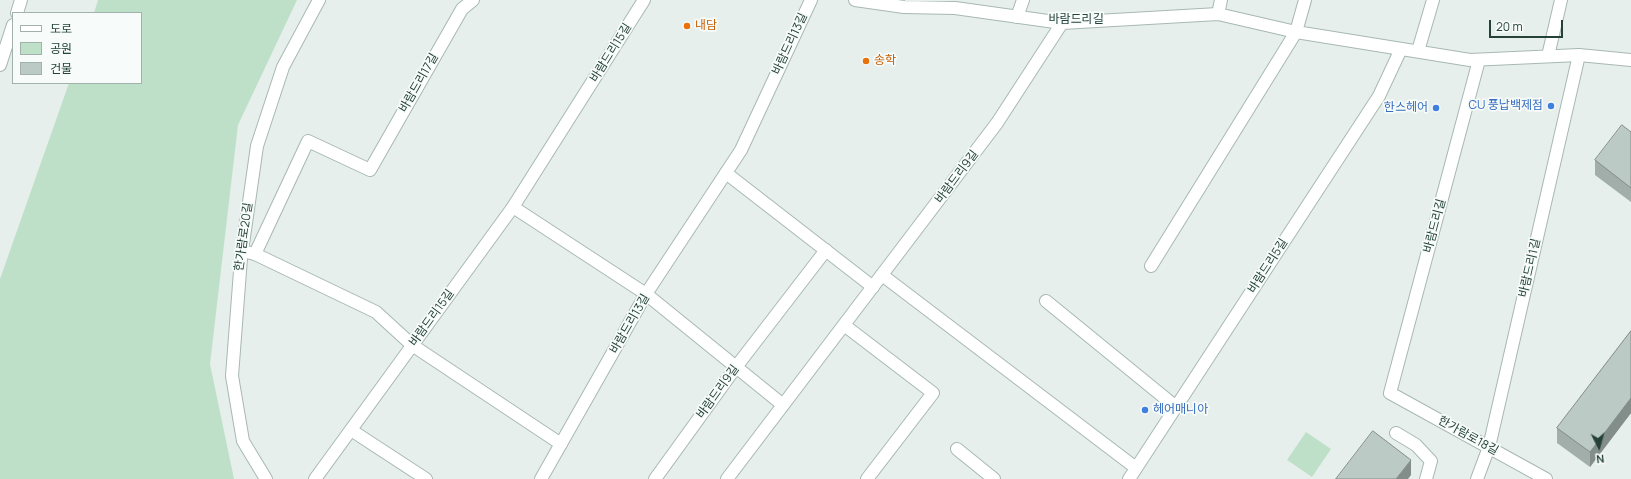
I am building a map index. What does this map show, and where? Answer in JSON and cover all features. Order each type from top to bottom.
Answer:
[{"type":"street","points":[[17,12],[21,0]]},
{"type":"street","name":"한가람로20길","points":[[266,479],[243,441],[232,376],[242,250],[257,146],[284,67],[319,0]]},
{"type":"street","name":"바람드리17길","points":[[255,254],[308,141],[370,170],[462,8],[473,0]]},
{"type":"street","name":"바람드리15길","points":[[315,479],[513,207],[644,0]]},
{"type":"street","name":"바람드리13길","points":[[541,479],[646,294],[741,150],[811,0]]},
{"type":"street","name":"바람드리길","points":[[855,0],[955,8],[1062,23],[1218,14],[1296,32],[1470,60],[1579,55],[1631,60]]},
{"type":"street","points":[[1017,17],[1023,0]]},
{"type":"street","points":[[1218,14],[1221,0]]},
{"type":"street","points":[[1151,266],[1296,32],[1305,0]]},
{"type":"street","points":[[1418,51],[1433,0]]},
{"type":"street","points":[[1548,56],[1561,0]]},
{"type":"street","name":"바람드리9길","points":[[727,479],[997,123],[1062,23]]},
{"type":"street","points":[[0,65],[12,28]]},
{"type":"street","name":"바람드리5길","points":[[1129,479],[1379,96],[1401,49]]},
{"type":"street","name":"바람드리1길","points":[[1477,479],[1489,447],[1579,55]]},
{"type":"street","name":"바람드리길","points":[[1390,393],[1479,60]]},
{"type":"street","points":[[726,173],[873,286]]},
{"type":"street","points":[[513,207],[646,294],[783,405]]},
{"type":"street","points":[[242,250],[255,254],[376,312],[412,345],[561,444]]},
{"type":"street","name":"바람드리9길","points":[[655,479],[736,367],[826,250]]},
{"type":"street","points":[[882,275],[1136,468]]},
{"type":"street","points":[[1046,301],[1176,407]]},
{"type":"street","points":[[844,325],[933,393],[867,479]]},
{"type":"street","name":"한가람로18길","points":[[1390,393],[1546,479]]},
{"type":"street","points":[[351,430],[426,479]]},
{"type":"street","points":[[1396,433],[1416,445],[1431,461],[1426,479]]},
{"type":"street","points":[[957,448],[994,479]]},
{"type":"green space","points":[[98,0],[297,0],[238,125],[210,364],[234,479],[0,479],[0,279],[69,84],[142,84],[142,12],[94,12]]},
{"type":"green space","points":[[1306,432],[1331,449],[1312,477],[1287,460]]},
{"type":"building","points":[[1622,125],[1631,132],[1631,188],[1595,160]]},
{"type":"building","points":[[1631,331],[1631,398],[1590,452],[1557,428]]},
{"type":"building","points":[[1373,431],[1411,460],[1396,479],[1336,479]]},
{"type":"place","name":"내담","points":[[687,26]]},
{"type":"place","name":"송학","points":[[866,61]]},
{"type":"place","name":"CU 풍납백제점","points":[[1551,106]]},
{"type":"place","name":"한스헤어","points":[[1436,108]]},
{"type":"place","name":"헤어매니아","points":[[1145,410]]}]
